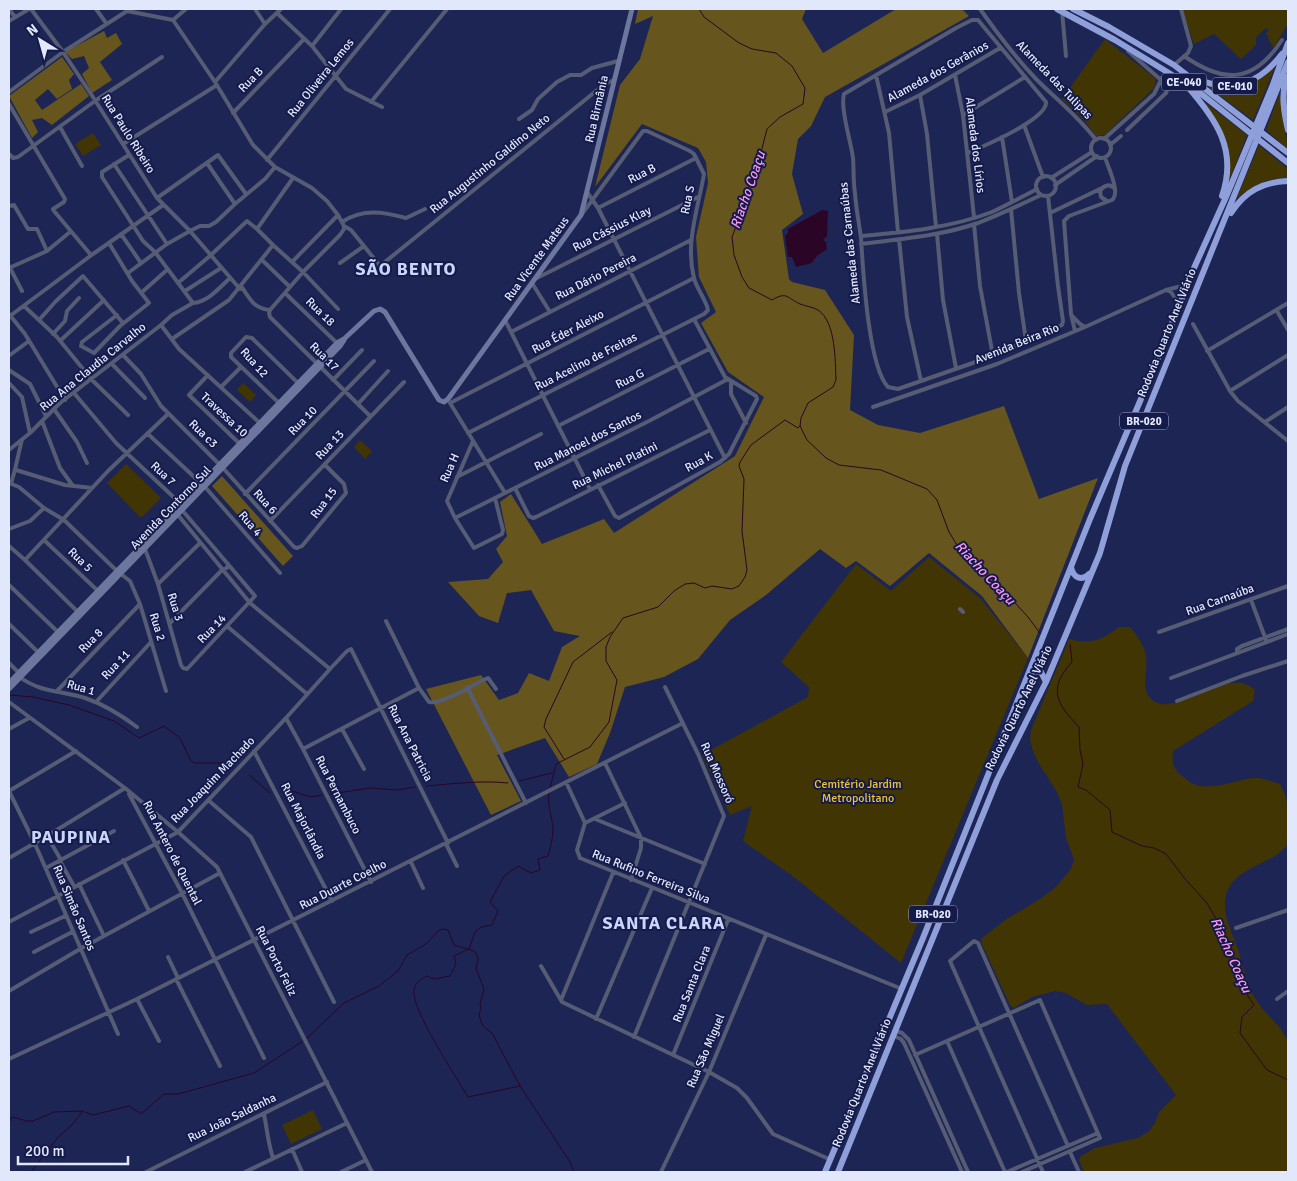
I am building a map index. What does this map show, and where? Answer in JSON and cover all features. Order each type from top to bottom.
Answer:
[{"type":"highway","name":"CE-040","points":[[1073,9],[1109,27],[1174,65],[1288,153]]},
{"type":"highway","name":"CE-040","points":[[1059,10],[1115,40],[1195,89],[1288,163]]},
{"type":"highway","name":"CE-010","points":[[1174,65],[1194,78],[1207,83],[1232,86],[1259,77],[1268,70],[1286,43]]},
{"type":"highway","name":"BR-020","points":[[1223,224],[1274,88],[1286,43]]},
{"type":"highway","name":"BR-020","points":[[1207,238],[1274,88],[1288,62]]},
{"type":"highway","points":[[1288,66],[1283,94],[1288,130]]},
{"type":"highway","points":[[1181,80],[1213,118],[1226,154],[1224,189],[1207,238]]},
{"type":"highway","name":"BR-020","points":[[1223,224],[1241,199],[1255,188],[1271,182],[1288,180]]},
{"type":"highway","name":"Rodovia Quarto Anel Viário","points":[[838,1172],[996,780],[1046,682],[1100,553],[1125,466],[1223,224]]},
{"type":"highway","name":"Rodovia Quarto Anel Viário","points":[[825,1172],[902,989],[1053,610],[1207,238]]},
{"type":"highway","points":[[1144,390],[1155,393]]},
{"type":"highway","points":[[1071,567],[1073,574],[1078,578],[1084,578],[1091,573]]},
{"type":"highway","points":[[1028,675],[1034,672],[1041,672],[1046,682]]},
{"type":"highway","points":[[884,1032],[895,1033]]},
{"type":"highway","points":[[859,1093],[868,1096]]},
{"type":"street","points":[[9,9],[15,17]]},
{"type":"street","points":[[9,21],[30,9]]},
{"type":"street","name":"Rua Paulo Ribeiro","points":[[30,9],[63,52],[96,101],[157,198],[190,231],[255,305],[262,309],[270,310]]},
{"type":"street","points":[[96,9],[106,23]]},
{"type":"street","points":[[9,90],[106,23],[129,10],[150,17],[173,20],[186,9]]},
{"type":"street","points":[[255,9],[265,24]]},
{"type":"street","points":[[123,144],[216,84],[265,24],[281,9]]},
{"type":"street","points":[[312,46],[341,9]]},
{"type":"street","name":"Rua Oliveira Lemos","points":[[267,160],[390,9]]},
{"type":"street","points":[[371,102],[448,9]]},
{"type":"street","name":"Rua Birmânia","points":[[581,215],[632,9]]},
{"type":"street","name":"Alameda das Tulipas","points":[[980,9],[1035,78],[1082,123],[1096,140]]},
{"type":"street","points":[[1174,65],[1189,50],[1191,42],[1181,9]]},
{"type":"street","points":[[1059,10],[1066,56]]},
{"type":"street","points":[[277,13],[312,46],[346,89],[382,107]]},
{"type":"street","points":[[173,20],[216,84],[253,146],[275,167],[312,188],[327,201],[343,224],[351,230],[364,246],[340,263]]},
{"type":"street","points":[[898,232],[890,142],[876,75],[972,20],[980,21],[1046,104],[1044,110],[1024,125],[968,153]]},
{"type":"street","name":"Rua B","points":[[233,113],[304,38]]},
{"type":"street","points":[[1115,40],[1169,85],[1168,90],[1127,130]]},
{"type":"street","points":[[1184,56],[1206,70],[1231,76],[1251,70],[1262,64],[1276,49],[1286,43]]},
{"type":"street","name":"Alameda dos Gerânios","points":[[884,112],[955,75],[1000,48]]},
{"type":"street","points":[[9,155],[15,158],[162,57]]},
{"type":"street","points":[[519,119],[532,110],[538,99],[557,82],[570,75],[581,75],[592,68],[618,61]]},
{"type":"street","name":"Alameda das Carnaúbas","points":[[876,75],[846,92],[843,101],[853,159],[854,192],[861,236],[863,276],[871,333],[881,376],[885,384],[891,388],[898,389],[921,381]]},
{"type":"street","name":"Alameda dos Lírios","points":[[955,75],[963,115],[974,217]]},
{"type":"street","points":[[963,115],[1025,77]]},
{"type":"street","points":[[1092,152],[1092,144],[1096,140],[1104,139],[1154,94],[1161,80],[1160,78]]},
{"type":"street","name":"Rua Augustinho Galdino Neto","points":[[364,246],[380,266],[601,87],[614,80]]},
{"type":"street","points":[[920,94],[927,134],[936,227]]},
{"type":"street","points":[[9,104],[65,199],[53,210],[91,255]]},
{"type":"street","points":[[1024,125],[1043,177]]},
{"type":"street","points":[[60,127],[82,166]]},
{"type":"street","name":"Rua Vicente Mateus","points":[[449,401],[505,320],[642,131],[646,131],[690,151],[696,158]]},
{"type":"street","points":[[1110,145],[1121,136]]},
{"type":"street","points":[[1002,137],[1012,202]]},
{"type":"street","points":[[1104,139],[1110,145],[1110,151],[1105,157]]},
{"type":"street","points":[[1092,152],[1097,156],[1105,157]]},
{"type":"street","points":[[1043,177],[1051,178],[1092,152]]},
{"type":"street","points":[[129,155],[102,172],[102,177],[143,241],[168,269],[193,303]]},
{"type":"street","points":[[157,198],[216,156],[219,156],[246,194]]},
{"type":"street","points":[[1043,177],[1037,183],[1037,189],[1041,194],[1048,196],[1053,193],[1056,185],[1097,156]]},
{"type":"street","points":[[1076,331],[1072,323],[1071,314],[1064,221],[1069,216],[1115,197],[1115,189],[1105,157]]},
{"type":"street","name":"Rua B","points":[[598,208],[696,158]]},
{"type":"street","name":"Rua S","points":[[696,158],[704,174],[691,240],[694,278],[707,306]]},
{"type":"street","points":[[207,163],[235,204]]},
{"type":"street","points":[[1074,163],[1078,169]]},
{"type":"street","points":[[114,164],[167,244]]},
{"type":"street","points":[[128,273],[167,244],[200,226],[212,225],[265,179],[275,167]]},
{"type":"street","points":[[1064,170],[1068,176]]},
{"type":"street","points":[[1108,186],[1111,175]]},
{"type":"street","points":[[257,229],[293,178]]},
{"type":"street","points":[[1051,178],[1056,185]]},
{"type":"street","points":[[1050,214],[1102,188],[1108,186],[1115,189]]},
{"type":"street","points":[[1102,188],[1100,191],[1102,198],[1109,201]]},
{"type":"street","points":[[861,244],[937,234],[974,224],[1037,189]]},
{"type":"street","points":[[587,192],[598,208],[725,458]]},
{"type":"street","points":[[861,236],[918,230],[955,223],[1011,209],[1041,194]]},
{"type":"street","points":[[899,239],[907,317],[921,381],[993,356],[1062,325],[1064,321],[1058,286],[1048,196]]},
{"type":"street","name":"Rua Cássius Klay","points":[[534,281],[698,197]]},
{"type":"street","points":[[1096,206],[1102,198]]},
{"type":"street","points":[[9,206],[14,205],[28,229],[37,229],[47,251]]},
{"type":"street","points":[[65,400],[29,341],[9,315],[163,205]]},
{"type":"street","name":"Rua Augustinho Galdino Neto","points":[[343,224],[350,217],[367,212],[392,214],[406,218],[425,209]]},
{"type":"street","points":[[1011,209],[1019,293],[1026,341]]},
{"type":"street","points":[[292,262],[338,215]]},
{"type":"street","points":[[178,283],[247,221],[303,272],[338,308]]},
{"type":"street","points":[[955,223],[956,229]]},
{"type":"street","points":[[270,310],[303,272],[340,235],[344,229],[343,224]]},
{"type":"street","points":[[974,224],[980,286],[993,356]]},
{"type":"street","points":[[918,230],[919,236]]},
{"type":"street","points":[[22,290],[9,267],[47,251],[70,232]]},
{"type":"street","points":[[121,234],[141,263]]},
{"type":"street","points":[[937,234],[943,300],[956,368]]},
{"type":"street","name":"Rua Dário Pereira","points":[[511,332],[691,240]]},
{"type":"street","points":[[109,243],[141,294],[149,303],[124,323],[94,353],[81,346],[84,340],[117,316]]},
{"type":"street","points":[[172,339],[223,305],[240,288],[273,245]]},
{"type":"street","points":[[262,260],[290,287]]},
{"type":"street","points":[[184,291],[221,268]]},
{"type":"street","points":[[141,294],[168,269]]},
{"type":"street","points":[[39,320],[83,276],[124,323]]},
{"type":"street","points":[[161,325],[172,315],[193,303],[209,297],[230,278]]},
{"type":"street","name":"Rua Éder Aleixo","points":[[449,401],[527,364],[694,278]]},
{"type":"street","points":[[534,281],[550,312]]},
{"type":"street","name":"Avenida Beira Rio","points":[[872,407],[997,364],[1166,290],[1186,287]]},
{"type":"street","points":[[1166,290],[1171,292],[1179,306]]},
{"type":"street","name":"Rua 18","points":[[285,293],[339,345]]},
{"type":"street","points":[[53,334],[65,321],[67,311],[78,298]]},
{"type":"street","points":[[60,342],[104,300]]},
{"type":"street","points":[[1207,350],[1288,304]]},
{"type":"street","points":[[24,306],[53,334],[92,380],[128,415]]},
{"type":"street","name":"Rua Acelino de Freitas","points":[[468,432],[706,313],[708,310],[707,306]]},
{"type":"street","name":"Avenida Contorno Sul","points":[[119,573],[145,549],[202,486],[344,339],[377,309],[382,310],[436,397],[442,402],[449,401]]},
{"type":"street","name":"Rua 17","points":[[270,310],[268,313],[270,317],[370,416]]},
{"type":"street","points":[[1276,311],[1288,330]]},
{"type":"street","points":[[1071,314],[1075,320],[1085,327]]},
{"type":"street","points":[[694,319],[709,349],[729,380],[731,394],[746,423]]},
{"type":"street","points":[[505,320],[590,489]]},
{"type":"street","points":[[1193,324],[1230,391],[1238,400],[1288,441]]},
{"type":"street","name":"Rua Ana Claudia Carvalho","points":[[9,450],[30,433],[54,408],[161,325],[179,349],[208,375]]},
{"type":"street","name":"Rua 12","points":[[280,405],[231,357],[231,353],[246,338],[252,338],[300,385]]},
{"type":"street","points":[[9,355],[29,341]]},
{"type":"street","name":"Rua G","points":[[558,426],[709,349]]},
{"type":"street","points":[[333,380],[362,350]]},
{"type":"street","name":"Rua c3","points":[[123,355],[141,374],[157,402],[222,466]]},
{"type":"street","points":[[1230,391],[1288,355]]},
{"type":"street","name":"Rua 10","points":[[246,494],[374,361]]},
{"type":"street","points":[[112,364],[144,398]]},
{"type":"street","points":[[221,387],[241,366]]},
{"type":"street","points":[[9,370],[30,384],[46,416]]},
{"type":"street","points":[[358,404],[388,371]]},
{"type":"street","points":[[208,375],[261,425]]},
{"type":"street","name":"Travessa 10","points":[[208,375],[189,395],[242,445]]},
{"type":"street","name":"Rua K","points":[[598,486],[615,516],[621,517],[725,458],[757,402],[756,396],[729,380]]},
{"type":"street","name":"Rua Manoel dos Santos","points":[[455,518],[729,380]]},
{"type":"street","name":"Rua 13","points":[[270,522],[404,382]]},
{"type":"street","points":[[9,383],[22,397],[30,433]]},
{"type":"street","name":"Rua 7","points":[[74,393],[127,454],[181,509]]},
{"type":"street","points":[[449,401],[505,493]]},
{"type":"street","points":[[1265,422],[1288,407]]},
{"type":"street","points":[[54,408],[88,462]]},
{"type":"street","points":[[26,562],[92,488],[168,414]]},
{"type":"street","points":[[42,421],[60,468],[73,486]]},
{"type":"street","name":"Rua Michel Platini","points":[[515,488],[529,516],[533,518],[710,430]]},
{"type":"street","points":[[148,434],[202,486]]},
{"type":"street","points":[[457,477],[541,434]]},
{"type":"street","points":[[22,439],[16,470],[10,483],[19,487],[44,508],[64,520],[119,573]]},
{"type":"street","name":"Rua H","points":[[455,518],[447,504],[447,499],[473,441]]},
{"type":"street","name":"Rua 15","points":[[294,547],[302,546],[346,493],[344,484],[325,465]]},
{"type":"street","name":"Rua 6","points":[[222,466],[294,547]]},
{"type":"street","points":[[16,470],[73,486],[92,488]]},
{"type":"street","name":"Rua 4","points":[[202,486],[280,573]]},
{"type":"street","points":[[455,518],[473,547],[476,548],[502,534],[503,530],[495,498]]},
{"type":"street","points":[[9,529],[30,521],[44,508]]},
{"type":"street","points":[[181,509],[200,543],[250,603],[330,668]]},
{"type":"street","points":[[181,509],[255,595],[255,599],[250,603]]},
{"type":"street","name":"Avenida Contorno Sul","points":[[9,682],[19,675],[40,654],[181,509]]},
{"type":"street","name":"Rua 5","points":[[44,540],[99,593]]},
{"type":"street","points":[[158,584],[200,543]]},
{"type":"street","points":[[9,546],[79,613]]},
{"type":"street","name":"Rua 3","points":[[145,549],[158,584],[181,665],[187,669]]},
{"type":"street","points":[[170,623],[222,570],[227,568],[228,564]]},
{"type":"street","name":"Rua 2","points":[[119,573],[133,585],[166,690]]},
{"type":"street","points":[[9,585],[60,633]]},
{"type":"street","name":"Rua Carnaúba","points":[[1159,632],[1288,586]]},
{"type":"street","points":[[1251,600],[1266,640]]},
{"type":"street","name":"Rua 14","points":[[187,669],[250,603]]},
{"type":"street","name":"Rua 8","points":[[57,691],[140,604]]},
{"type":"street","points":[[386,621],[427,701],[432,703],[488,678],[496,689]]},
{"type":"street","points":[[9,624],[40,654]]},
{"type":"street","points":[[228,626],[307,694]]},
{"type":"street","points":[[1266,640],[1288,629]]},
{"type":"street","points":[[1172,678],[1237,654],[1236,650],[1238,648],[1288,634]]},
{"type":"street","name":"Rua 11","points":[[96,702],[151,642]]},
{"type":"street","name":"Rua Joaquim Machado","points":[[9,922],[178,832],[286,718],[330,668],[347,651],[351,649],[354,652]]},
{"type":"street","name":"Rua Ana Patricia","points":[[354,652],[457,866]]},
{"type":"street","points":[[1177,701],[1288,661]]},
{"type":"street","name":"Rua 1","points":[[9,663],[19,675],[38,688],[57,691],[96,702],[137,727]]},
{"type":"street","name":"Avenida Contorno Sul","points":[[9,690],[19,675]]},
{"type":"street","points":[[468,687],[526,803]]},
{"type":"street","name":"Rua Mossoró","points":[[634,1037],[690,903],[724,814],[684,723],[665,687]]},
{"type":"street","points":[[303,749],[419,688]]},
{"type":"street","name":"Rua Antero de Quental","points":[[9,702],[125,788],[132,797],[264,1058]]},
{"type":"street","points":[[9,729],[29,718]]},
{"type":"street","name":"Rua Pernambuco","points":[[286,718],[371,882]]},
{"type":"street","name":"Rua Duarte Coelho","points":[[9,1059],[109,1013],[294,921],[684,723]]},
{"type":"street","points":[[342,729],[364,770]]},
{"type":"street","points":[[9,791],[76,751]]},
{"type":"street","name":"Rua Majorlândia","points":[[254,751],[332,901]]},
{"type":"street","points":[[605,763],[641,838],[641,848],[631,880]]},
{"type":"street","points":[[566,782],[585,823],[625,803]]},
{"type":"street","points":[[9,858],[125,788]]},
{"type":"street","name":"Rua Porto Feliz","points":[[125,788],[217,867],[372,1172]]},
{"type":"street","name":"Rua Simão Santos","points":[[9,791],[46,868],[65,916],[118,1034]]},
{"type":"street","points":[[208,800],[249,834],[334,1002]]},
{"type":"street","points":[[595,819],[705,864]]},
{"type":"street","name":"Rua Rufino Ferreira Silva","points":[[585,823],[577,850],[580,858],[728,920],[902,989]]},
{"type":"street","points":[[46,868],[114,831]]},
{"type":"street","points":[[47,836],[77,885],[104,936]]},
{"type":"street","points":[[123,860],[149,911]]},
{"type":"street","points":[[411,862],[424,888]]},
{"type":"street","points":[[9,991],[80,949],[220,873]]},
{"type":"street","points":[[561,1000],[613,873]]},
{"type":"street","points":[[596,1019],[652,888]]},
{"type":"street","points":[[1236,928],[1288,910]]},
{"type":"street","points":[[31,932],[65,916]]},
{"type":"street","name":"Rua Santa Clara","points":[[673,1055],[728,920]]},
{"type":"street","points":[[34,952],[72,932]]},
{"type":"street","name":"Rua São Miguel","points":[[661,1172],[710,1072],[766,935]]},
{"type":"street","points":[[1043,1172],[950,961],[974,941],[978,943],[1068,1146]]},
{"type":"street","points":[[168,957],[220,1066]]},
{"type":"street","points":[[541,966],[561,1000],[596,1019],[710,1072],[743,1093],[773,1134],[831,1160]]},
{"type":"street","points":[[1277,999],[1288,992]]},
{"type":"street","points":[[137,999],[159,1041]]},
{"type":"street","points":[[916,1055],[1040,1000],[1100,1138],[1022,1172]]},
{"type":"street","points":[[895,1033],[906,1036],[916,1055],[968,1172]]},
{"type":"street","points":[[895,1033],[903,1041],[962,1172]]},
{"type":"street","points":[[947,1041],[1006,1172],[1098,1133]]},
{"type":"street","name":"Rua João Saldanha","points":[[149,1172],[327,1082]]},
{"type":"street","points":[[264,1114],[268,1129],[268,1144],[273,1158]]},
{"type":"street","points":[[939,1122],[944,1119]]},
{"type":"street","points":[[245,1172],[347,1123]]},
{"type":"street","points":[[292,1149],[302,1172]]},
{"type":"street","points":[[1070,1152],[1079,1172]]},
{"type":"street","points":[[341,1172],[366,1160]]},
{"type":"green space","points":[[1182,9],[1288,9],[1288,23],[1274,48],[1266,34],[1269,30],[1266,28],[1256,37],[1256,45],[1241,59],[1214,34],[1194,44]]},
{"type":"green space","points":[[1105,39],[1155,78],[1156,83],[1153,89],[1105,135],[1096,136],[1084,120],[1062,99]]},
{"type":"green space","points":[[1275,67],[1253,120],[1208,87],[1227,88],[1244,86],[1260,79]]},
{"type":"green space","points":[[1280,92],[1288,143],[1288,149],[1266,130]]},
{"type":"green space","points":[[1205,102],[1247,135],[1229,181],[1228,146],[1221,128]]},
{"type":"green space","points":[[93,133],[101,145],[83,156],[75,144]]},
{"type":"green space","points":[[1259,145],[1288,169],[1288,178],[1274,179],[1261,183],[1237,198]]},
{"type":"green space","points":[[243,383],[256,395],[250,402],[237,390]]},
{"type":"green space","points":[[360,440],[372,451],[365,459],[354,447]]},
{"type":"green space","points":[[126,464],[161,498],[141,518],[107,483]]},
{"type":"green space","name":"Cemitério Jardim Metropolitano","points":[[929,557],[981,599],[1028,658],[901,963],[794,877],[743,841],[752,806],[730,815],[702,755],[808,697],[809,687],[781,662],[856,564],[891,591]]},
{"type":"green space","points":[[1119,627],[1130,627],[1138,637],[1146,657],[1146,690],[1148,696],[1160,704],[1186,700],[1230,683],[1245,684],[1255,690],[1253,701],[1173,751],[1173,761],[1174,767],[1178,772],[1194,784],[1218,786],[1260,778],[1280,784],[1286,797],[1288,842],[1283,850],[1275,856],[1243,873],[1234,881],[1228,890],[1225,910],[1252,992],[1258,1003],[1282,1031],[1288,1042],[1288,1172],[1084,1172],[1079,1160],[1081,1156],[1095,1148],[1138,1138],[1148,1132],[1155,1123],[1159,1112],[1176,1095],[1107,1004],[1087,1005],[1066,993],[1055,991],[1032,997],[1014,1008],[1010,1005],[981,942],[981,939],[1005,920],[1056,887],[1071,869],[1074,859],[1066,838],[1062,804],[1033,751],[1030,740],[1031,730],[1069,639],[1077,641],[1095,640]]},
{"type":"green space","points":[[313,1110],[322,1129],[291,1144],[282,1125]]},
{"type":"shaded area","points":[[638,9],[806,9],[802,19],[823,53],[896,9],[962,9],[969,16],[825,97],[811,126],[798,139],[792,174],[803,214],[782,230],[789,279],[792,282],[825,290],[854,335],[850,410],[878,425],[920,433],[1004,406],[1039,499],[1098,478],[1028,658],[982,596],[929,553],[890,586],[856,561],[846,568],[820,549],[766,595],[730,620],[698,659],[664,677],[625,687],[610,733],[597,764],[569,777],[545,738],[497,755],[521,801],[491,815],[426,689],[481,675],[499,700],[518,693],[529,673],[549,681],[562,647],[580,636],[554,631],[531,590],[507,593],[498,623],[479,616],[448,582],[488,579],[503,562],[496,549],[507,536],[500,502],[511,494],[542,544],[604,519],[614,533],[735,456],[764,397],[728,372],[701,323],[716,312],[699,277],[696,237],[708,183],[706,162],[698,148],[642,124],[595,187],[620,85],[640,59],[653,16],[635,24]]},
{"type":"shaded area","points":[[104,31],[107,38],[116,33],[122,44],[100,62],[112,80],[92,93],[82,74],[89,68],[84,56],[72,59],[65,52]]},
{"type":"shaded area","points":[[62,57],[74,74],[69,80],[72,89],[57,99],[48,89],[35,100],[42,110],[81,84],[89,96],[52,125],[42,118],[32,120],[38,132],[32,138],[9,96]]},
{"type":"shaded area","points":[[822,210],[828,211],[827,236],[823,240],[826,242],[827,249],[817,256],[812,263],[796,267],[792,257],[788,257],[785,236],[788,233],[788,229]]},
{"type":"shaded area","points":[[222,476],[293,556],[283,566],[212,486]]},
{"type":"waterway","name":"Riacho Coaçu","points":[[699,9],[704,17],[739,43],[752,49],[776,53],[792,66],[805,88],[803,104],[780,117],[767,129],[757,168],[740,206],[737,224],[732,237],[734,255],[742,277],[749,288],[772,300],[784,296],[816,309],[824,316],[828,323],[835,352],[836,380],[833,387],[808,403],[801,418],[800,426],[807,440],[826,458],[839,465],[881,470],[927,489],[937,500],[949,532],[960,550],[975,559],[1028,617],[1040,633]]},
{"type":"waterway","points":[[550,788],[556,764],[590,747],[609,722],[617,680],[606,661],[606,647],[610,637],[623,618],[658,607],[674,591],[685,584],[694,583],[705,588],[712,586],[732,589],[739,586],[747,570],[742,531],[744,479],[739,466],[740,462],[751,445],[785,420],[798,428],[800,426]]},
{"type":"waterway","points":[[564,759],[544,727],[546,719],[573,662],[612,632]]},
{"type":"waterway","name":"Riacho Coaçu","points":[[1070,644],[1072,662],[1059,680],[1057,688],[1058,696],[1065,711],[1079,727],[1083,764],[1078,787],[1086,790],[1110,810],[1112,832],[1142,846],[1154,848],[1166,854],[1207,903],[1227,938],[1248,996],[1254,1005],[1242,1017],[1240,1033],[1267,1070],[1288,1080]]},
{"type":"waterway","points":[[10,695],[33,697],[69,705],[114,721],[139,738],[164,726],[180,738],[191,761],[195,763],[227,763]]},
{"type":"waterway","points":[[519,781],[552,773]]},
{"type":"waterway","points":[[249,775],[270,793]]},
{"type":"waterway","points":[[426,786],[477,782],[508,783]]},
{"type":"waterway","points":[[331,794],[370,788],[397,790],[415,787]]},
{"type":"waterway","points":[[292,791],[311,797],[322,795]]},
{"type":"waterway","points":[[520,1086],[468,1097],[426,1027],[419,1011],[414,989],[419,981],[427,976],[434,979],[450,976],[456,964],[454,956],[469,949],[475,932],[481,927],[492,925],[498,911],[490,902],[504,876],[518,866],[531,873],[540,870],[538,859],[548,856],[553,835],[549,792]]},
{"type":"waterway","points":[[306,1039],[344,1003],[379,986],[398,971],[407,955],[426,944],[437,932],[442,929],[448,930],[454,945],[474,951],[477,955],[476,968],[484,989],[479,1014],[481,1022],[492,1033],[520,1086],[570,1162],[574,1172]]},
{"type":"waterway","points":[[9,1123],[12,1117],[33,1121],[54,1112],[82,1111],[93,1115],[129,1106],[141,1114],[164,1094],[178,1094],[254,1073],[303,1041]]},
{"type":"waterway","points":[[31,1172],[59,1136],[71,1126],[82,1112]]},
{"type":"district","name":"SÃO BENTO","points":[[406,269]]},
{"type":"district","name":"PAUPINA","points":[[71,837]]},
{"type":"district","name":"SANTA CLARA","points":[[664,923]]}]
